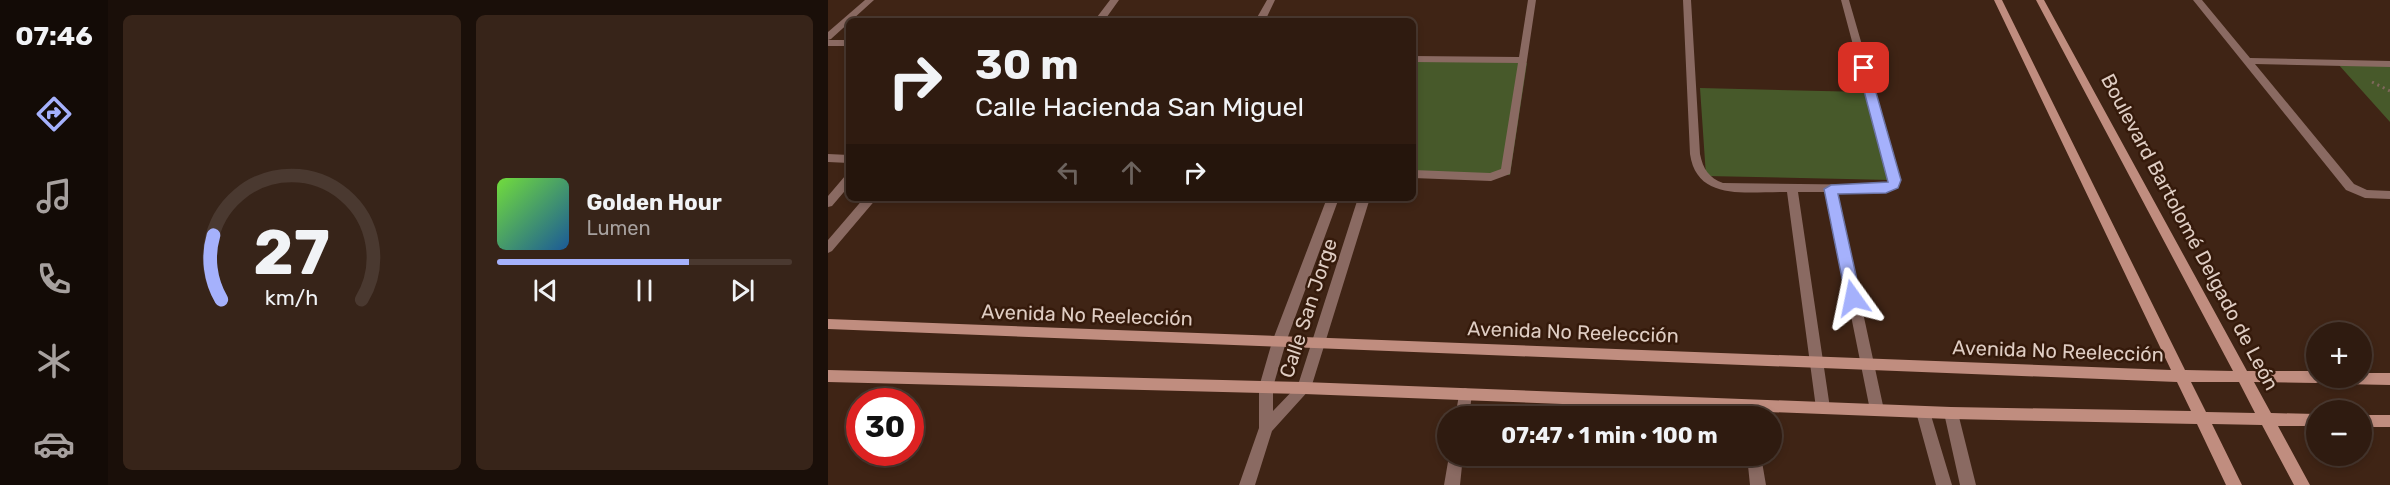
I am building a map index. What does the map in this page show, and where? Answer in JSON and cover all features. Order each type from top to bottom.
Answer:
[{"type":"main road","points":[[1998,0],[2234,485]]},
{"type":"main road","name":"Boulevard Bartolomé Delgado de León","points":[[2040,0],[2302,485]]},
{"type":"main road","name":"Avenida No Reelección","points":[[828,324],[2181,376],[2306,377]]},
{"type":"main road","points":[[828,376],[1304,388],[1465,394],[1665,406]]},
{"type":"main road","points":[[2372,379],[2390,379]]},
{"type":"main road","points":[[1782,410],[1824,408],[1951,413],[2306,420]]},
{"type":"main road","points":[[2372,421],[2390,421]]},
{"type":"street","points":[[850,18],[870,0]]},
{"type":"street","points":[[1101,18],[1115,0]]},
{"type":"street","points":[[1262,18],[1272,0]]},
{"type":"street","points":[[1416,174],[1491,177],[1503,174],[1508,167],[1532,0]]},
{"type":"street","points":[[1687,0],[1695,154],[1702,176],[1714,185],[1723,187],[1886,189],[1893,185],[1894,180],[1845,0]]},
{"type":"street","points":[[2197,0],[2350,187],[2375,195],[2390,195]]},
{"type":"street","points":[[828,38],[846,22]]},
{"type":"street","points":[[828,43],[846,43]]},
{"type":"street","points":[[1416,58],[1522,60]]},
{"type":"street","points":[[2246,61],[2390,64]]},
{"type":"street","points":[[828,158],[846,159]]},
{"type":"street","points":[[828,202],[846,182]]},
{"type":"street","points":[[1792,189],[1824,408]]},
{"type":"street","points":[[1831,189],[1877,410]]},
{"type":"street","points":[[828,248],[868,201]]},
{"type":"street","name":"Calle San Jorge","points":[[1266,428],[1266,387],[1280,342],[1332,201]]},
{"type":"street","name":"Calle San Jorge","points":[[1266,428],[1304,388],[1363,201]]},
{"type":"street","points":[[1463,406],[1465,394]]},
{"type":"street","points":[[1923,412],[1944,485]]},
{"type":"street","points":[[1951,413],[1968,485]]},
{"type":"street","points":[[1247,485],[1266,428]]},
{"type":"street","points":[[1452,485],[1455,466]]},
{"type":"street","points":[[1755,466],[1758,485]]},
{"type":"green space","points":[[1416,59],[1527,63],[1510,175],[1416,174]]},
{"type":"green space","points":[[2338,64],[2390,65],[2390,122]]},
{"type":"green space","points":[[1700,88],[1866,92],[1891,180],[1706,176]]},
{"type":"route","points":[[1853,298],[1831,189],[1886,189],[1893,185],[1894,180],[1864,68]]}]
